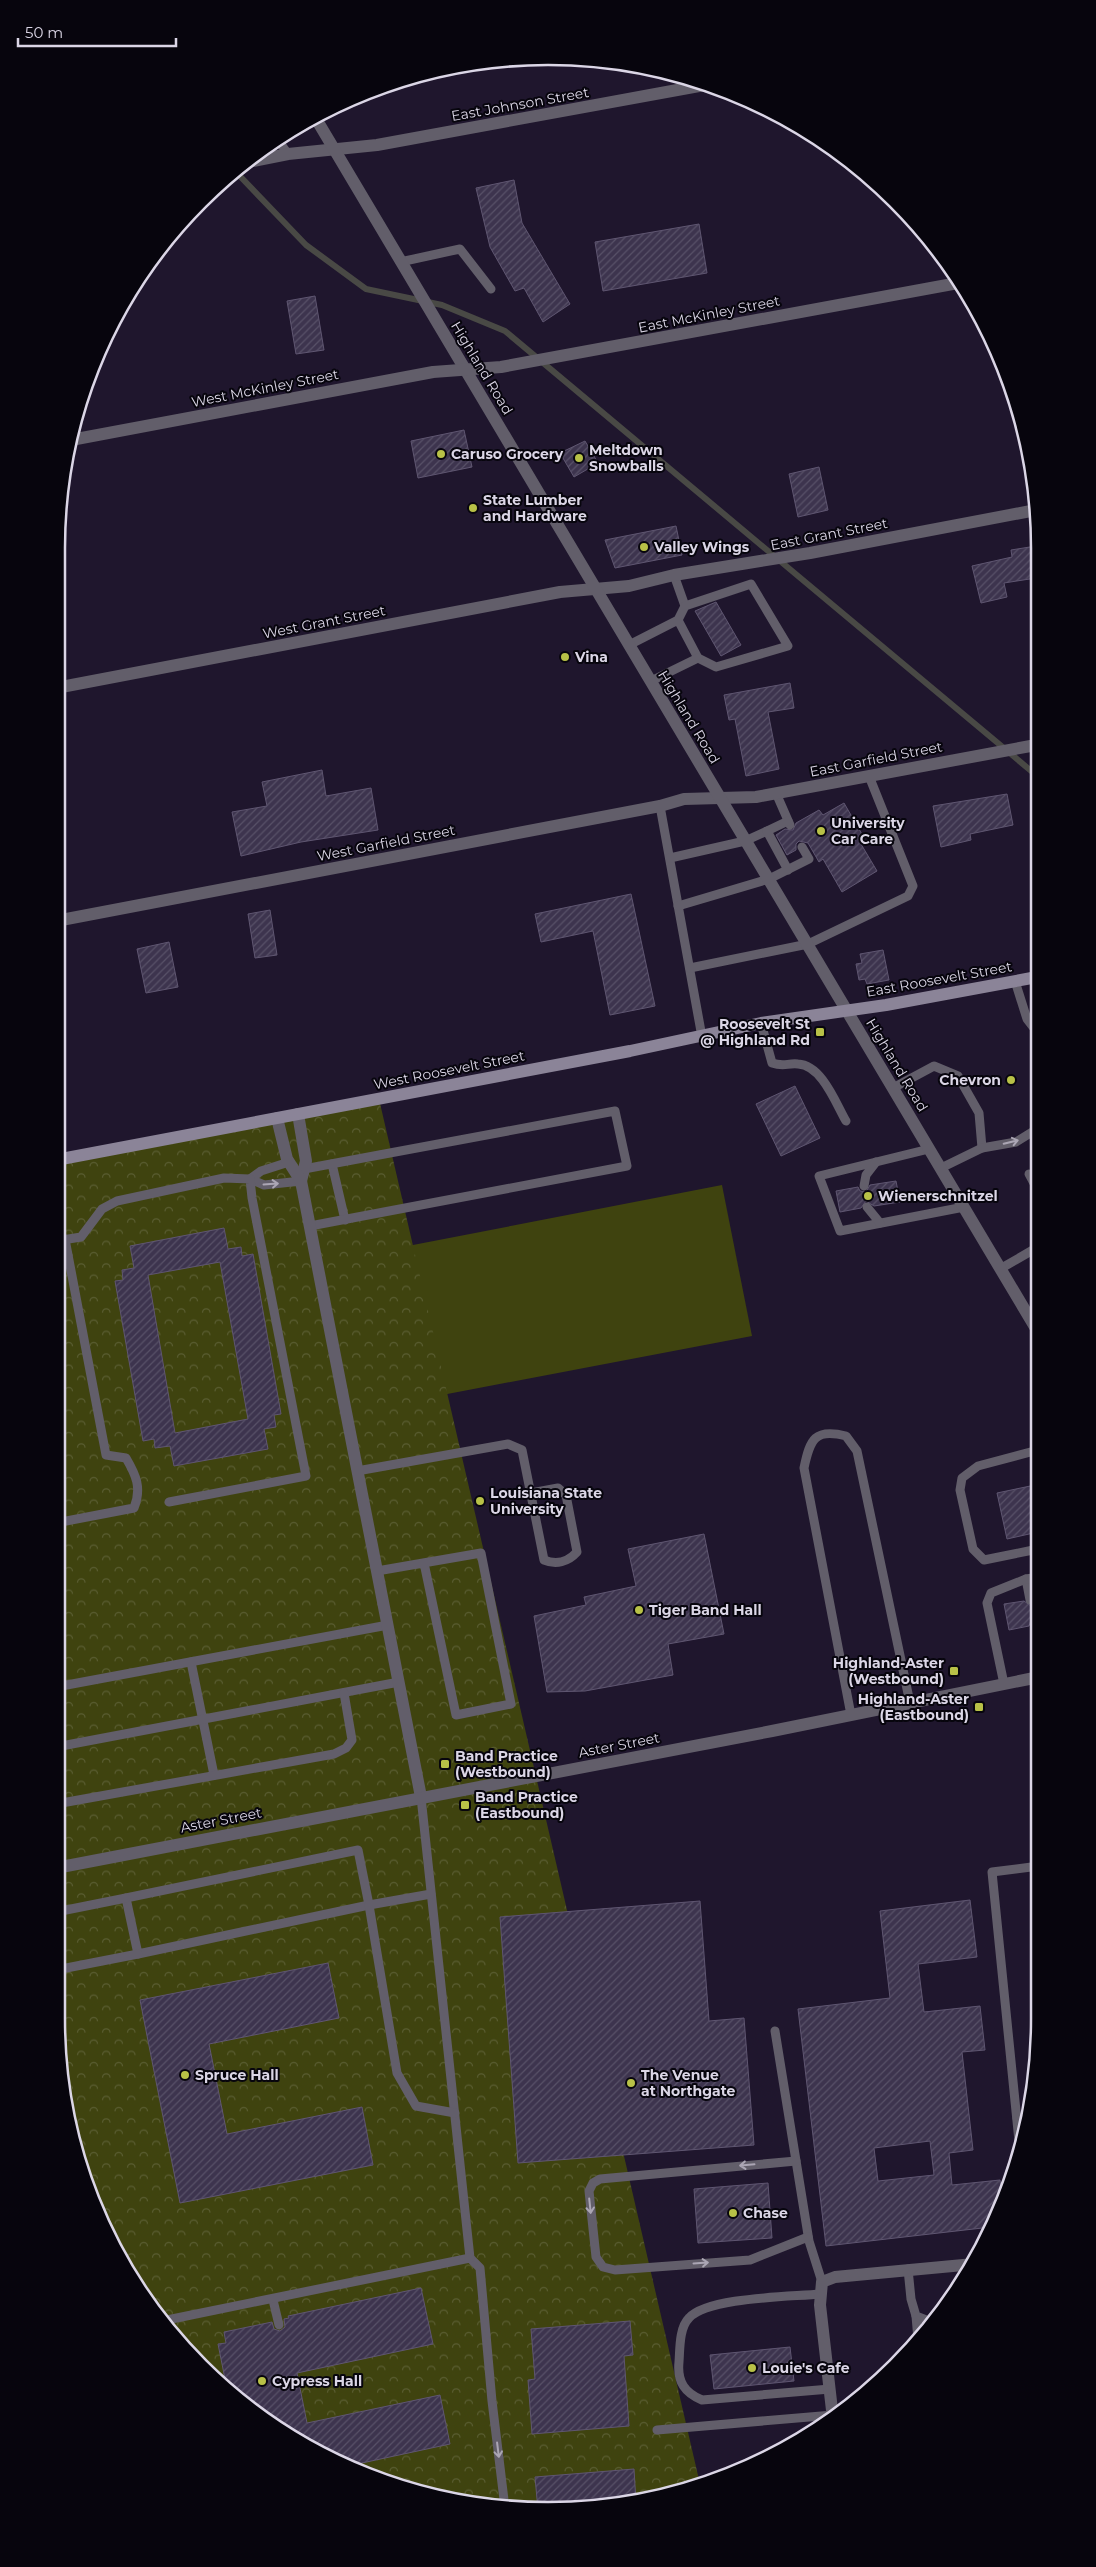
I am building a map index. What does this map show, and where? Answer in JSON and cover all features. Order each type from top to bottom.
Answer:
[{"type":"main road","name":"East Roosevelt Street","points":[[847,1010],[1031,978]]},
{"type":"main road","name":"West Roosevelt Street","points":[[65,1158],[702,1037],[761,1024],[847,1010]]},
{"type":"street","name":"East Johnson Street","points":[[262,159],[288,154],[377,145],[692,87]]},
{"type":"street","name":"Highland Road","points":[[319,123],[400,262],[598,589],[745,841],[1031,1320]]},
{"type":"street","name":"East McKinley Street","points":[[466,370],[507,366],[572,355],[952,284]]},
{"type":"street","name":"West McKinley Street","points":[[77,439],[424,374],[466,370]]},
{"type":"street","name":"East Grant Street","points":[[598,589],[629,586],[674,575],[738,566],[1030,511]]},
{"type":"street","name":"West Grant Street","points":[[65,686],[560,592],[598,589]]},
{"type":"street","name":"East Garfield Street","points":[[721,799],[776,793],[1031,745]]},
{"type":"street","name":"West Garfield Street","points":[[65,919],[660,806],[684,799],[721,799]]},
{"type":"street","points":[[298,1114],[306,1161],[302,1175],[310,1226],[421,1797]]},
{"type":"street","points":[[277,1118],[289,1162],[302,1175]]},
{"type":"street","name":"Aster Street","points":[[65,1866],[1031,1679]]},
{"type":"street","points":[[832,2409],[821,2288],[836,2277],[963,2265]]},
{"type":"lane","points":[[282,145],[288,154]]},
{"type":"lane","points":[[400,262],[460,249],[491,289]]},
{"type":"lane","points":[[674,575],[685,606]]},
{"type":"lane","points":[[629,645],[678,620],[685,606],[752,584],[788,646],[716,668],[698,658],[678,620]]},
{"type":"lane","points":[[651,681],[698,658]]},
{"type":"lane","points":[[690,968],[808,944],[908,896],[913,886],[869,776]]},
{"type":"lane","points":[[670,858],[745,841],[790,823],[776,793]]},
{"type":"lane","points":[[660,806],[702,1037]]},
{"type":"lane","points":[[766,831],[788,870]]},
{"type":"lane","points":[[678,906],[769,879],[788,870],[809,859],[802,847]]},
{"type":"lane","points":[[1015,981],[1027,1019],[1031,1024]]},
{"type":"lane","points":[[761,1024],[772,1063],[782,1067],[799,1064],[817,1072],[846,1122]]},
{"type":"lane","points":[[893,1088],[934,1066],[958,1076],[979,1113],[982,1148]]},
{"type":"lane","points":[[65,1239],[81,1237],[102,1209],[117,1201],[224,1178],[250,1179],[264,1185],[302,1175],[332,1164],[615,1111],[627,1166],[310,1226]]},
{"type":"lane","points":[[940,1168],[982,1148],[1016,1142],[1031,1133]]},
{"type":"lane","points":[[929,1149],[819,1176],[840,1231],[964,1207]]},
{"type":"lane","points":[[250,1179],[261,1171],[289,1162]]},
{"type":"lane","points":[[864,1186],[866,1175],[876,1162]]},
{"type":"lane","points":[[332,1164],[345,1220]]},
{"type":"lane","points":[[169,1502],[306,1476],[252,1198],[250,1179]]},
{"type":"lane","points":[[867,1207],[880,1223]]},
{"type":"lane","points":[[1000,1269],[1031,1251]]},
{"type":"lane","points":[[65,1259],[106,1455],[126,1458],[136,1477],[138,1496],[134,1508],[65,1521]]},
{"type":"lane","points":[[851,1715],[804,1468],[809,1446],[816,1436],[831,1432],[846,1436],[857,1451],[910,1703]]},
{"type":"lane","points":[[358,1471],[508,1444],[522,1450],[544,1560],[552,1563],[570,1560],[577,1552],[566,1495],[558,1488],[531,1493]]},
{"type":"lane","points":[[1031,1452],[978,1466],[962,1478],[960,1490],[974,1549],[984,1560],[1031,1550]]},
{"type":"lane","points":[[377,1571],[481,1553],[511,1704],[456,1715],[424,1563]]},
{"type":"lane","points":[[1004,1684],[987,1603],[991,1592],[1031,1578]]},
{"type":"lane","points":[[1026,1579],[1030,1600]]},
{"type":"lane","points":[[65,1685],[388,1625]]},
{"type":"lane","points":[[191,1662],[214,1776]]},
{"type":"lane","points":[[65,1745],[399,1682]]},
{"type":"lane","points":[[65,1802],[334,1754],[346,1748],[352,1740],[344,1693]]},
{"type":"lane","points":[[421,1797],[470,2258],[480,2268],[492,2401],[504,2500]]},
{"type":"lane","points":[[65,1910],[358,1850],[397,2073],[416,2106],[455,2113]]},
{"type":"lane","points":[[1018,2130],[992,1872],[1031,1867]]},
{"type":"lane","points":[[65,1968],[432,1894]]},
{"type":"lane","points":[[126,1898],[138,1954]]},
{"type":"lane","points":[[775,2031],[808,2237],[821,2288],[718,2304],[701,2309],[688,2318],[681,2338],[678,2367],[682,2384],[689,2395],[702,2400],[830,2389]]},
{"type":"lane","points":[[796,2161],[600,2179],[592,2183],[589,2191],[596,2257],[603,2267],[615,2270],[750,2260],[808,2237]]},
{"type":"lane","points":[[170,2319],[273,2300],[470,2258]]},
{"type":"lane","points":[[908,2269],[911,2299],[916,2316],[917,2330]]},
{"type":"lane","points":[[273,2300],[279,2325]]},
{"type":"lane","points":[[916,2316],[925,2320]]},
{"type":"lane","points":[[657,2430],[820,2418]]},
{"type":"green space","name":"Louisiana State University","points":[[379,1099],[698,2478],[673,2486],[611,2498],[580,2501],[516,2501],[454,2493],[423,2486],[363,2465],[334,2452],[280,2421],[254,2402],[206,2361],[165,2313],[146,2287],[115,2233],[102,2204],[81,2144],[69,2082],[66,2051],[65,1158]]},
{"type":"green space","points":[[722,1185],[752,1336],[416,1400],[387,1250]]},
{"type":"building","points":[[514,180],[522,223],[570,304],[543,322],[524,288],[515,291],[490,247],[476,188]]},
{"type":"building","points":[[699,224],[707,273],[603,291],[595,242]]},
{"type":"building","points":[[315,296],[324,350],[296,354],[287,301]]},
{"type":"building","name":"Caruso Grocery","points":[[464,430],[472,467],[418,478],[411,441]]},
{"type":"building","name":"Meltdown Snowballs","points":[[585,441],[598,463],[574,477],[560,453]]},
{"type":"building","points":[[819,467],[828,510],[798,517],[789,474]]},
{"type":"building","name":"Valley Wings","points":[[676,526],[682,555],[615,568],[605,540]]},
{"type":"building","points":[[1031,547],[1031,579],[1004,583],[1007,597],[981,603],[972,566],[1012,557],[1011,550]]},
{"type":"building","points":[[716,602],[741,645],[721,656],[695,611]]},
{"type":"building","points":[[790,683],[794,708],[768,712],[779,769],[746,776],[735,719],[729,720],[724,695]]},
{"type":"building","points":[[322,770],[326,796],[371,788],[378,830],[301,842],[241,856],[232,812],[267,806],[262,782]]},
{"type":"building","points":[[1007,794],[1013,825],[970,834],[971,840],[941,847],[933,806]]},
{"type":"building","name":"University Car Care","points":[[844,803],[863,836],[858,839],[877,871],[842,892],[823,859],[819,862],[808,843],[799,841],[796,844],[796,850],[787,855],[776,835],[785,829],[793,830],[796,823],[819,810],[823,815]]},
{"type":"building","points":[[631,894],[655,1006],[610,1015],[593,931],[541,942],[535,914]]},
{"type":"building","points":[[270,910],[277,955],[255,958],[248,914]]},
{"type":"building","points":[[169,942],[178,987],[146,993],[137,949]]},
{"type":"building","points":[[883,950],[889,980],[867,984],[865,979],[859,980],[856,964],[862,963],[860,954]]},
{"type":"building","points":[[795,1086],[820,1138],[781,1156],[756,1104]]},
{"type":"building","name":"Wienerschnitzel","points":[[896,1181],[900,1202],[874,1206],[866,1201],[861,1208],[840,1212],[836,1191],[858,1187],[860,1191],[866,1192],[870,1185]]},
{"type":"building","points":[[224,1228],[228,1249],[241,1247],[242,1256],[253,1254],[281,1414],[274,1415],[276,1427],[264,1429],[268,1449],[174,1466],[170,1446],[155,1448],[154,1439],[143,1441],[115,1281],[123,1280],[122,1270],[134,1268],[130,1246]],"holes":[[[220,1262],[248,1419],[175,1433],[148,1275]]]},
{"type":"building","points":[[1031,1486],[1031,1534],[1007,1539],[997,1493]]},
{"type":"building","name":"Tiger Band Hall","points":[[704,1534],[724,1634],[668,1644],[673,1675],[585,1691],[547,1692],[534,1616],[586,1605],[584,1597],[636,1586],[628,1549]]},
{"type":"building","points":[[1024,1601],[1031,1606],[1029,1626],[1009,1630],[1004,1604]]},
{"type":"building","points":[[970,1900],[977,1957],[918,1964],[924,2012],[980,2006],[985,2050],[962,2052],[973,2150],[949,2153],[952,2185],[1000,2180],[1001,2186],[983,2228],[826,2246],[798,2009],[890,1998],[880,1911]],"holes":[[[930,2141],[934,2175],[878,2181],[874,2148]]]},
{"type":"building","name":"The Venue at Northgate","points":[[700,1901],[709,2021],[744,2018],[754,2145],[518,2163],[500,1917]]},
{"type":"building","name":"Spruce Hall","points":[[328,1963],[339,2018],[209,2044],[227,2134],[362,2107],[373,2165],[180,2203],[140,2000]]},
{"type":"building","name":"Chase","points":[[768,2183],[772,2238],[698,2243],[694,2189]]},
{"type":"building","name":"Cypress Hall","points":[[421,2288],[433,2344],[297,2373],[307,2423],[440,2395],[450,2444],[360,2463],[306,2437],[254,2402],[225,2377],[218,2344],[226,2343],[224,2332],[272,2322],[274,2329],[280,2331],[285,2327],[284,2319],[289,2318],[288,2316]]},
{"type":"building","points":[[630,2321],[633,2355],[624,2356],[629,2426],[532,2434],[528,2380],[535,2379],[531,2329]]},
{"type":"building","name":"Louie's Cafe","points":[[790,2347],[794,2381],[714,2389],[710,2355]]},
{"type":"building","points":[[634,2469],[636,2494],[580,2501],[537,2502],[535,2477]]},
{"type":"waterway","points":[[240,176],[306,245],[366,289],[442,305],[505,331],[1031,771]]},
{"type":"place","name":"Caruso Grocery","points":[[441,454]]},
{"type":"place","name":"Meltdown Snowballs","points":[[579,458]]},
{"type":"place","name":"State Lumber and Hardware","points":[[473,508]]},
{"type":"place","name":"Valley Wings","points":[[644,547]]},
{"type":"place","name":"Vina","points":[[565,657]]},
{"type":"place","name":"University Car Care","points":[[821,831]]},
{"type":"place","name":"Roosevelt St @ Highland Rd","points":[[820,1032]]},
{"type":"place","name":"Chevron","points":[[1011,1080]]},
{"type":"place","name":"Wienerschnitzel","points":[[868,1196]]},
{"type":"place","name":"Louisiana State University","points":[[480,1501]]},
{"type":"place","name":"Tiger Band Hall","points":[[639,1610]]},
{"type":"place","name":"Highland-Aster (Westbound)","points":[[954,1671]]},
{"type":"place","name":"Highland-Aster (Eastbound)","points":[[979,1707]]},
{"type":"place","name":"Band Practice (Westbound)","points":[[445,1764]]},
{"type":"place","name":"Band Practice (Eastbound)","points":[[465,1805]]},
{"type":"place","name":"Spruce Hall","points":[[185,2075]]},
{"type":"place","name":"The Venue at Northgate","points":[[631,2083]]},
{"type":"place","name":"Chase","points":[[733,2213]]},
{"type":"place","name":"Louie's Cafe","points":[[752,2368]]},
{"type":"place","name":"Cypress Hall","points":[[262,2381]]}]
